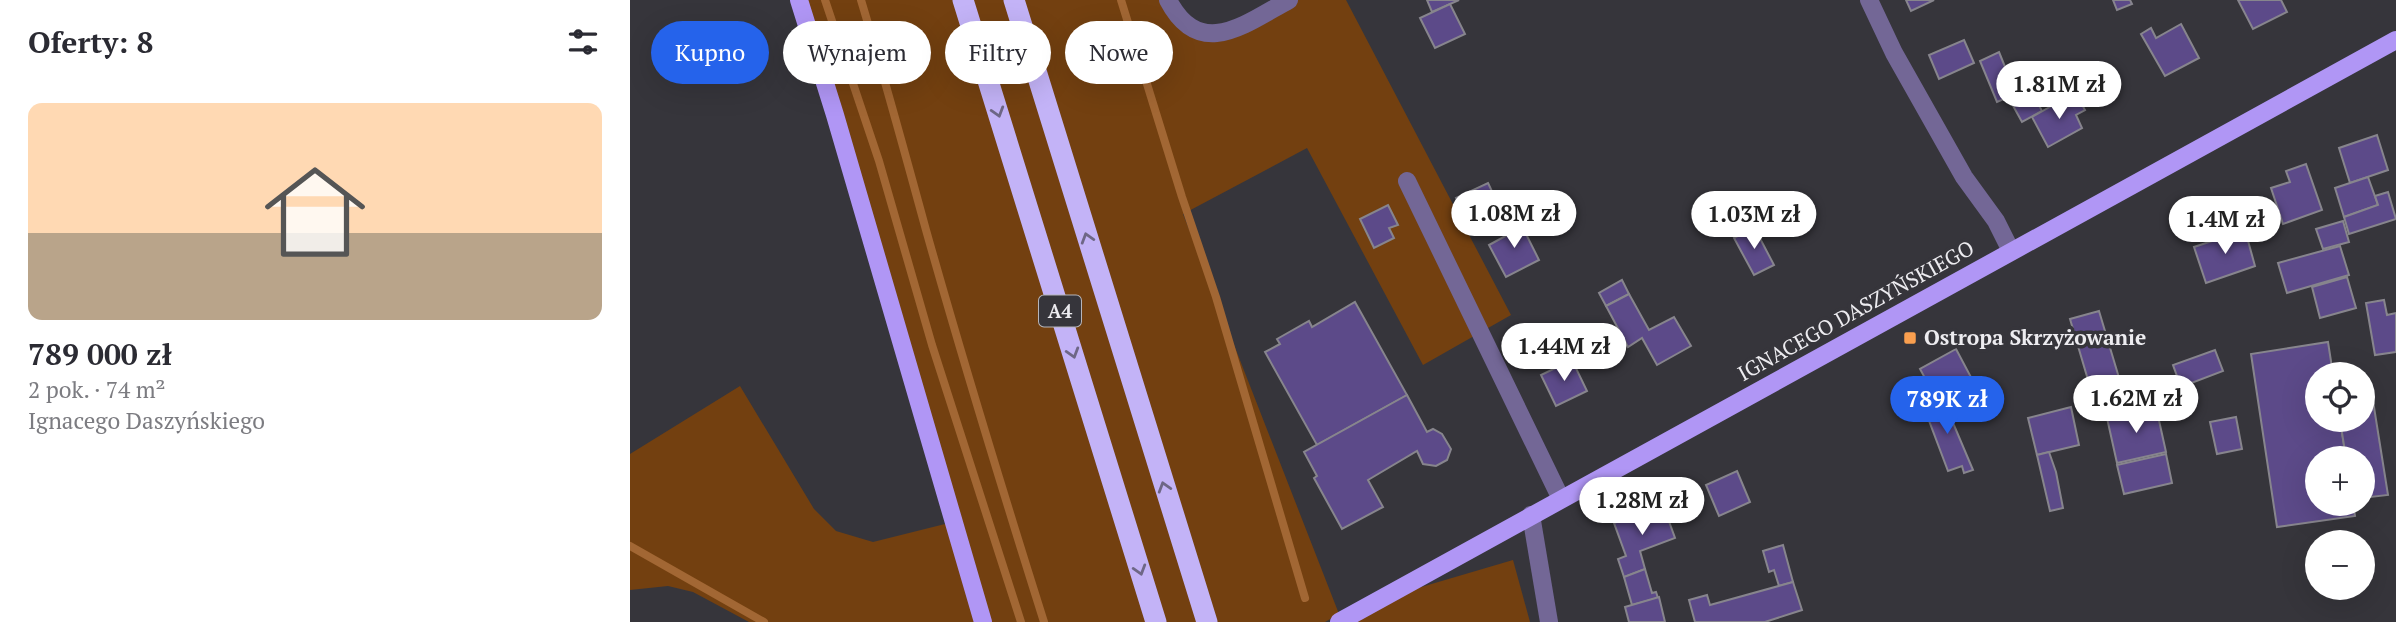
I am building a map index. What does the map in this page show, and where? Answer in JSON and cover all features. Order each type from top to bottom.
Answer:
[{"type":"highway","name":"A4","points":[[963,0],[1156,622]]},
{"type":"highway","name":"A4","points":[[1014,0],[1207,622]]},
{"type":"main road","points":[[799,0],[983,622]]},
{"type":"main road","name":"IGNACEGO DASZYŃSKIEGO","points":[[1339,622],[2396,40]]},
{"type":"street","points":[[1168,0],[1183,23],[1190,29],[1205,34],[1238,29],[1289,0]]},
{"type":"street","points":[[1869,0],[1894,53],[1958,166],[1996,221],[2011,251]]},
{"type":"street","points":[[1407,181],[1561,499]]},
{"type":"street","points":[[1531,515],[1549,622]]},
{"type":"shaded area","points":[[800,0],[1168,0],[1190,29],[1256,18],[1298,0],[1346,0],[1511,315],[1423,365],[1307,148],[1183,214],[1339,614],[1325,622],[749,622],[693,592],[668,586],[630,590],[630,454],[740,386],[814,509],[836,531],[873,542],[953,522],[825,84],[931,84],[931,21],[806,21]]},
{"type":"shaded area","points":[[1513,560],[1530,622],[1339,622],[1384,598]]},
{"type":"building","points":[[1427,0],[1459,0],[1432,12]]},
{"type":"building","points":[[1906,0],[1934,0],[1911,11]]},
{"type":"building","points":[[2113,0],[2130,0],[2132,4],[2117,10]]},
{"type":"building","points":[[2238,0],[2281,0],[2287,12],[2253,29]]},
{"type":"building","points":[[1450,4],[1465,34],[1435,48],[1420,18]]},
{"type":"building","points":[[2181,24],[2199,58],[2165,76],[2141,34],[2151,28],[2156,38]]},
{"type":"building","points":[[1964,40],[1974,63],[1939,79],[1929,55]]},
{"type":"building","points":[[1999,52],[2016,94],[1997,102],[1980,61]]},
{"type":"building","points":[[2031,90],[2042,111],[2022,122],[2011,102]]},
{"type":"building","points":[[2066,98],[2070,104],[2079,99],[2085,110],[2076,115],[2082,128],[2048,147],[2032,117]]},
{"type":"building","points":[[2377,135],[2388,170],[2350,183],[2339,148]]},
{"type":"building","points":[[2306,164],[2322,210],[2283,224],[2271,188],[2290,182],[2286,171]]},
{"type":"building","points":[[2368,177],[2378,205],[2344,217],[2335,188]]},
{"type":"building","points":[[1488,183],[1498,204],[1466,218],[1456,198]]},
{"type":"building","points":[[2388,192],[2396,219],[2349,234],[2344,217],[2378,205],[2375,196]]},
{"type":"building","points":[[1388,205],[1398,225],[1389,228],[1394,238],[1374,248],[1360,219]]},
{"type":"building","points":[[1519,220],[1539,260],[1506,277],[1489,245],[1511,233],[1508,226]]},
{"type":"building","points":[[2343,221],[2349,242],[2323,249],[2316,229]]},
{"type":"building","points":[[1754,227],[1774,265],[1754,275],[1734,238]]},
{"type":"building","points":[[2245,230],[2255,266],[2206,283],[2194,247]]},
{"type":"building","points":[[2340,246],[2349,275],[2287,293],[2278,263]]},
{"type":"building","points":[[2347,277],[2356,308],[2320,318],[2312,287]]},
{"type":"building","points":[[1622,280],[1629,294],[1606,306],[1599,293]]},
{"type":"building","points":[[1629,294],[1649,330],[1674,317],[1691,346],[1657,365],[1642,338],[1628,347],[1606,306]]},
{"type":"building","points":[[2384,300],[2387,315],[2396,313],[2396,352],[2375,355],[2366,303]]},
{"type":"building","points":[[1355,302],[1407,395],[1317,445],[1265,352],[1280,344],[1277,339],[1309,321],[1312,327]]},
{"type":"building","points":[[2099,311],[2120,381],[2091,390],[2070,319]]},
{"type":"building","points":[[2328,342],[2331,362],[2305,362],[2305,432],[2342,432],[2344,446],[2305,446],[2305,516],[2355,516],[2277,527],[2251,354]]},
{"type":"building","points":[[1956,349],[1973,381],[1937,400],[1920,369]]},
{"type":"building","points":[[2215,350],[2223,371],[2181,387],[2173,365]]},
{"type":"building","points":[[1572,360],[1587,391],[1556,406],[1541,375]]},
{"type":"building","points":[[1407,395],[1427,432],[1433,429],[1442,434],[1451,449],[1447,460],[1436,466],[1423,464],[1417,451],[1368,480],[1383,507],[1342,529],[1314,478],[1317,476],[1304,452]]},
{"type":"building","points":[[1936,397],[1937,400],[1941,399],[1945,412],[1948,411],[1973,470],[1964,473],[1962,466],[1948,471],[1922,402]]},
{"type":"building","points":[[2071,407],[2079,445],[2037,455],[2028,418]]},
{"type":"building","points":[[2156,407],[2166,452],[2117,463],[2107,418]]},
{"type":"building","points":[[2375,413],[2388,495],[2375,496],[2375,446],[2344,446],[2342,432],[2375,432]]},
{"type":"building","points":[[2236,417],[2242,449],[2217,454],[2210,422]]},
{"type":"building","points":[[2049,452],[2063,508],[2050,511],[2037,455]]},
{"type":"building","points":[[2166,454],[2172,483],[2124,494],[2117,465]]},
{"type":"building","points":[[1737,471],[1750,502],[1719,516],[1706,485]]},
{"type":"building","points":[[1663,505],[1675,538],[1640,551],[1645,569],[1624,577],[1618,559],[1626,556],[1614,523]]},
{"type":"building","points":[[1783,545],[1793,582],[1779,586],[1774,570],[1769,572],[1763,551]]},
{"type":"building","points":[[1645,569],[1652,593],[1656,592],[1658,598],[1632,605],[1624,577]]},
{"type":"building","points":[[1793,582],[1802,610],[1765,622],[1695,622],[1689,600],[1707,595],[1710,605]]},
{"type":"building","points":[[1659,597],[1665,622],[1629,622],[1625,607]]},
{"type":"waterway","points":[[825,0],[879,161],[932,345],[1021,622]]},
{"type":"waterway","points":[[861,0],[954,328],[1044,622]]},
{"type":"waterway","points":[[1121,0],[1216,297],[1305,598]]},
{"type":"waterway","points":[[630,546],[764,622]]},
{"type":"place","name":"Ostropa Skrzyżowanie","points":[[1910,338]]}]
